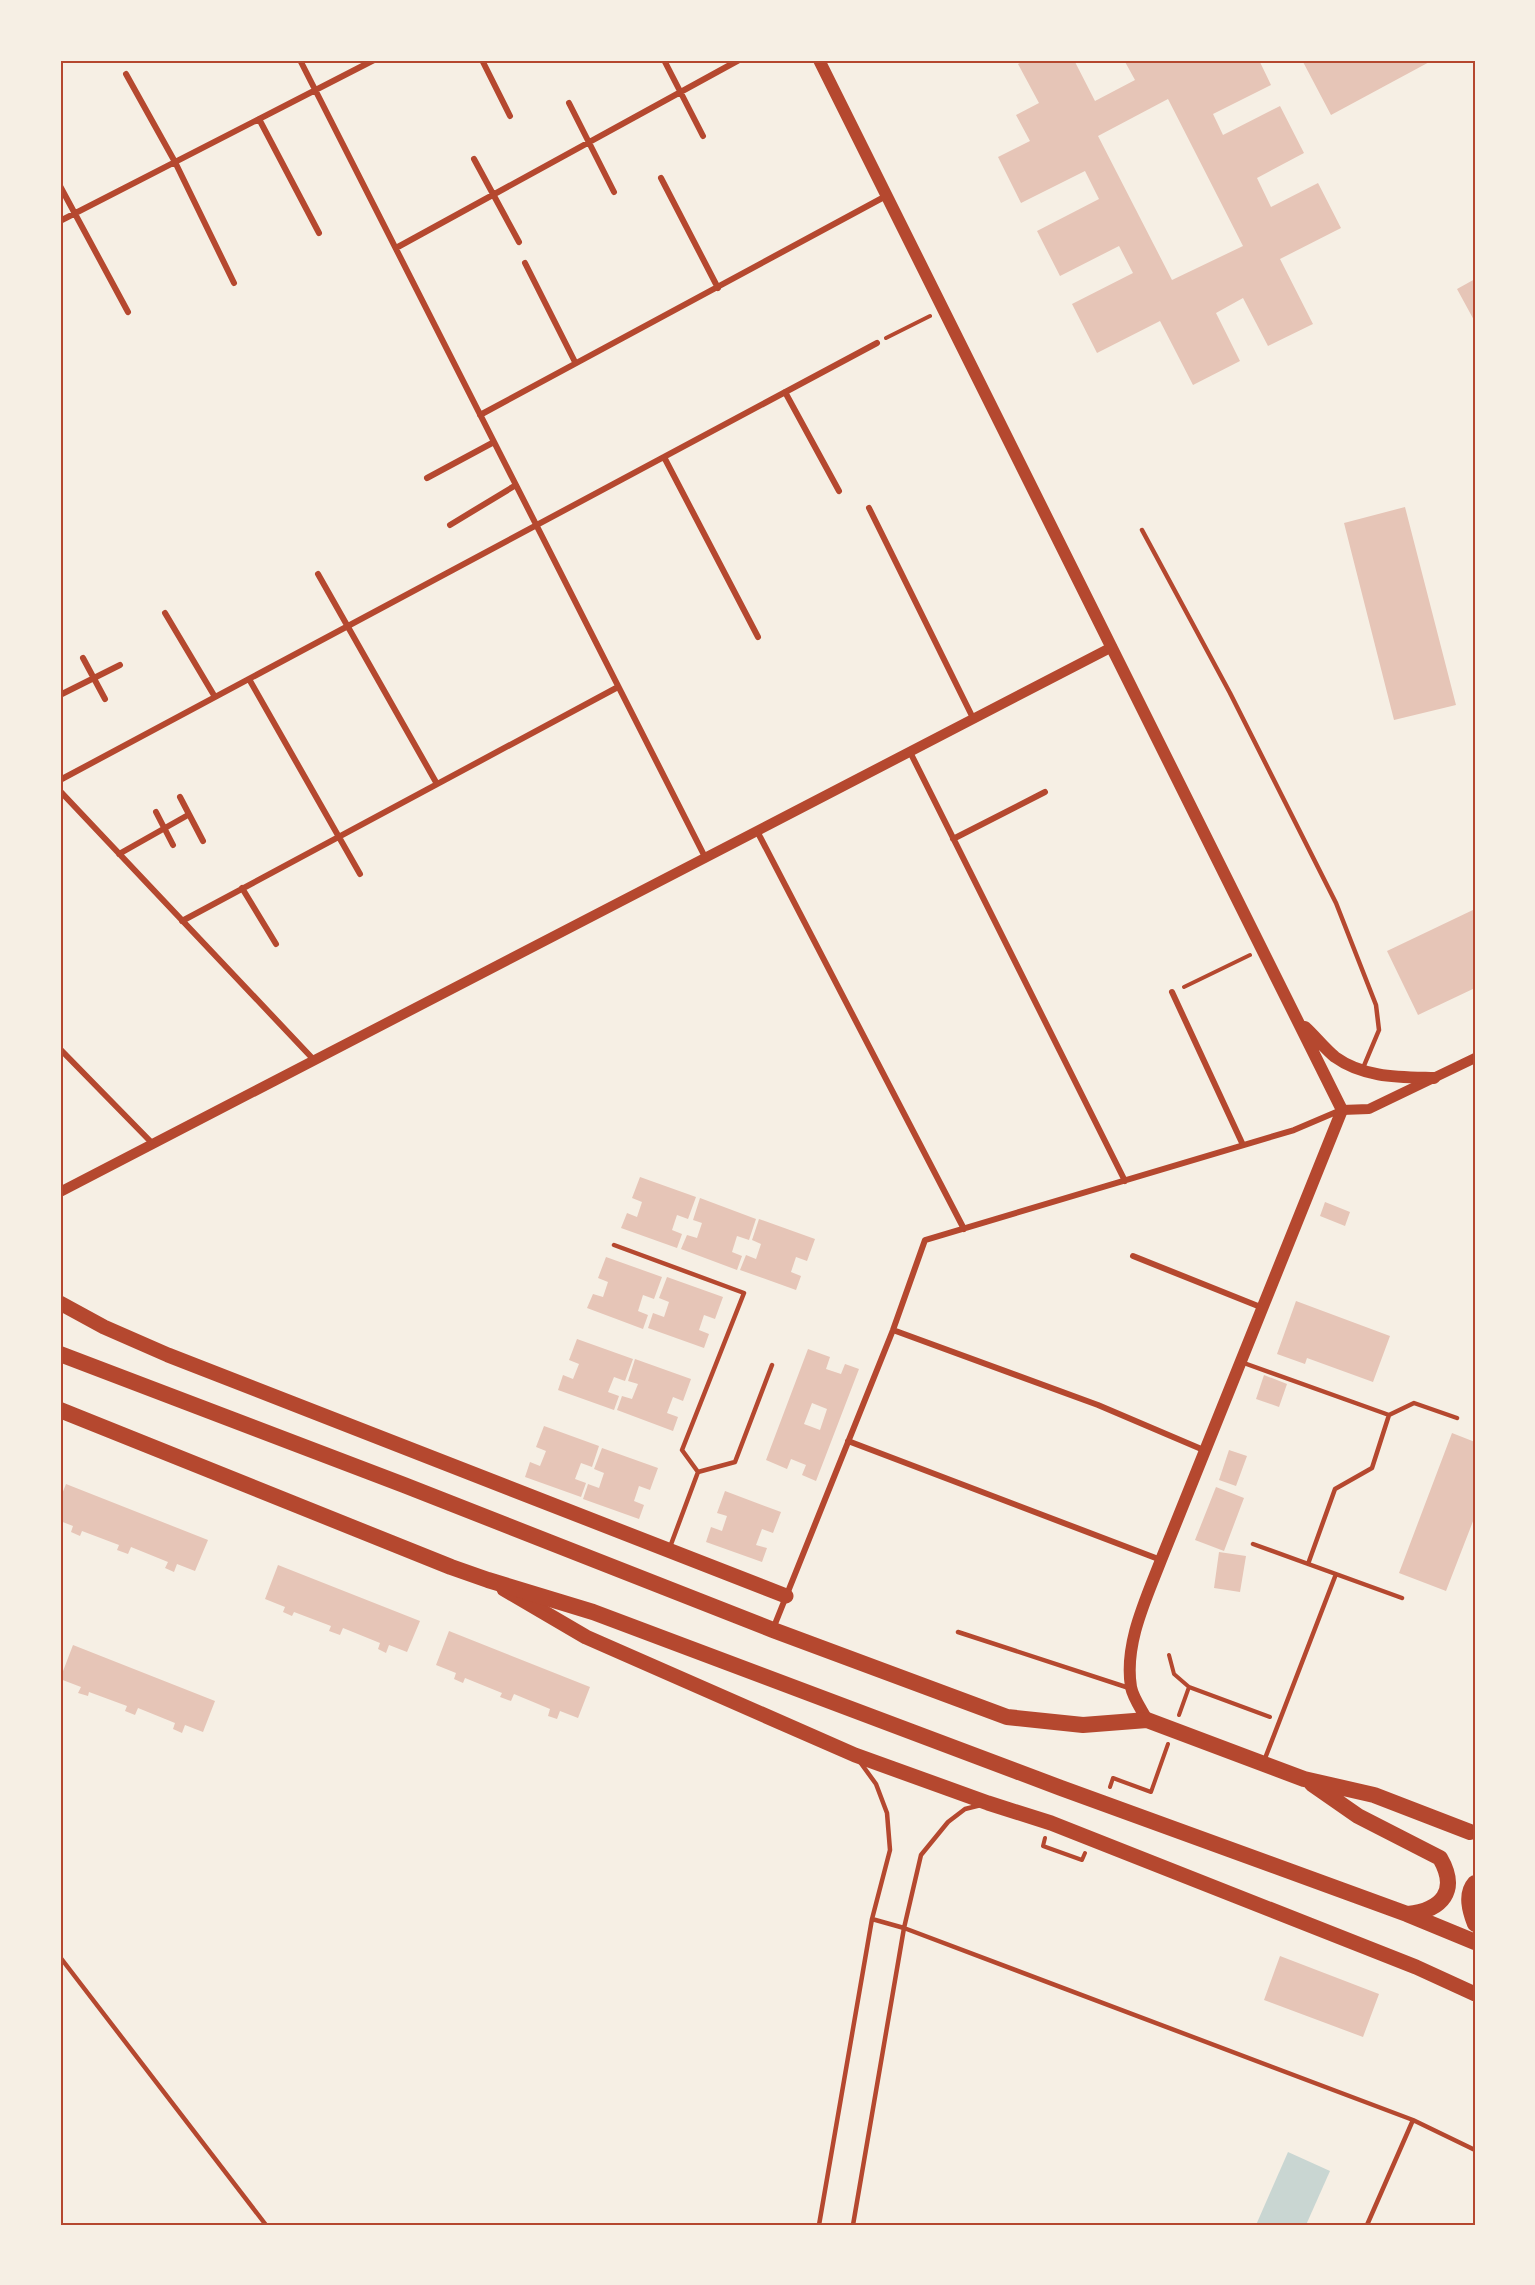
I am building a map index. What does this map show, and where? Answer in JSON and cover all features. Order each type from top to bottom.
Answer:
[{"type":"highway","points":[[60,1354],[404,1485],[773,1630],[1007,1717],[1083,1725],[1147,1720],[1304,1779],[1374,1795],[1473,1833]]},
{"type":"highway","points":[[60,1410],[488,1580],[593,1612],[1061,1788],[1407,1914],[1475,1942]]},
{"type":"highway","points":[[1304,1779],[1358,1816],[1440,1858],[1447,1871],[1449,1884],[1445,1897],[1438,1905],[1430,1909],[1407,1914]]},
{"type":"highway","points":[[1475,1883],[1471,1887],[1469,1908],[1475,1924]]},
{"type":"main road","points":[[819,60],[1342,1110],[1161,1560],[1137,1627],[1130,1666],[1131,1689],[1147,1720]]},
{"type":"main road","points":[[1298,1020],[1335,1057],[1362,1071],[1386,1077],[1434,1078]]},
{"type":"main road","points":[[60,1303],[104,1327],[168,1355],[786,1596]]},
{"type":"main road","points":[[488,1580],[586,1637],[855,1755],[1051,1823],[1416,1967],[1475,1994]]},
{"type":"street","points":[[300,60],[705,857]]},
{"type":"street","points":[[60,221],[374,60]]},
{"type":"street","points":[[482,60],[510,116]]},
{"type":"street","points":[[664,60],[703,136]]},
{"type":"street","points":[[396,248],[739,60]]},
{"type":"street","points":[[126,74],[175,162],[234,283]]},
{"type":"street","points":[[569,104],[614,192]]},
{"type":"street","points":[[259,119],[319,233]]},
{"type":"street","points":[[474,159],[519,242]]},
{"type":"street","points":[[661,178],[718,288]]},
{"type":"street","points":[[60,186],[128,312]]},
{"type":"street","points":[[480,415],[886,196]]},
{"type":"street","points":[[525,263],[575,362]]},
{"type":"street","points":[[60,780],[877,343]]},
{"type":"street","points":[[784,392],[839,491]]},
{"type":"street","points":[[427,478],[494,442]]},
{"type":"street","points":[[664,457],[758,637]]},
{"type":"street","points":[[450,525],[516,485]]},
{"type":"street","points":[[869,508],[973,718]]},
{"type":"street","points":[[318,574],[437,784]]},
{"type":"street","points":[[165,613],[215,697]]},
{"type":"street","points":[[60,1192],[1112,647]]},
{"type":"street","points":[[83,658],[105,699]]},
{"type":"street","points":[[60,695],[120,665]]},
{"type":"street","points":[[249,679],[360,874]]},
{"type":"street","points":[[182,921],[618,687]]},
{"type":"street","points":[[910,752],[1125,1181]]},
{"type":"street","points":[[60,791],[314,1060]]},
{"type":"street","points":[[953,839],[1045,792]]},
{"type":"street","points":[[180,797],[203,841]]},
{"type":"street","points":[[156,812],[173,845]]},
{"type":"street","points":[[119,854],[188,815]]},
{"type":"street","points":[[757,831],[964,1229]]},
{"type":"street","points":[[242,888],[276,944]]},
{"type":"street","points":[[1172,992],[1243,1145]]},
{"type":"street","points":[[60,1049],[153,1144]]},
{"type":"street","points":[[773,1630],[892,1330],[925,1240],[1294,1130],[1342,1110],[1369,1109],[1475,1058]]},
{"type":"street","points":[[1133,1256],[1263,1308]]},
{"type":"street","points":[[892,1330],[1098,1405],[1206,1451]]},
{"type":"street","points":[[848,1441],[1161,1560]]},
{"type":"lane","points":[[1142,530],[1230,693],[1336,903],[1376,1005],[1379,1030],[1362,1071]]},
{"type":"lane","points":[[614,1245],[744,1293],[682,1450],[698,1472]]},
{"type":"lane","points":[[1241,1362],[1389,1415],[1414,1403],[1457,1418]]},
{"type":"lane","points":[[698,1472],[735,1462],[772,1365]]},
{"type":"lane","points":[[1308,1564],[1335,1489],[1372,1468],[1389,1415]]},
{"type":"lane","points":[[669,1549],[698,1472]]},
{"type":"lane","points":[[1253,1544],[1402,1598]]},
{"type":"lane","points":[[1263,1763],[1336,1574]]},
{"type":"lane","points":[[958,1632],[1131,1689]]},
{"type":"lane","points":[[819,2225],[872,1919],[890,1850],[887,1814],[876,1784],[855,1755]]},
{"type":"lane","points":[[853,2225],[904,1928],[921,1856],[948,1822],[965,1809],[988,1803]]},
{"type":"lane","points":[[872,1919],[904,1928],[1413,2120],[1475,2150]]},
{"type":"lane","points":[[60,1957],[266,2225]]},
{"type":"lane","points":[[1367,2225],[1413,2120]]},
{"type":"path","points":[[877,343],[943,309]]},
{"type":"path","points":[[1172,992],[1263,949]]},
{"type":"path","points":[[1169,1655],[1174,1674],[1189,1687],[1279,1720]]},
{"type":"path","points":[[1178,1719],[1189,1687]]},
{"type":"path","points":[[1109,1788],[1113,1778],[1151,1792],[1170,1740]]},
{"type":"path","points":[[1043,1846],[1082,1860],[1086,1850]]},
{"type":"shaded area","points":[[1288,2152],[1330,2171],[1306,2225],[1256,2225]]},
{"type":"building","points":[[1025,60],[1074,60],[1095,101],[1135,80],[1124,60],[1259,60],[1271,85],[1213,114],[1223,135],[1280,106],[1304,153],[1257,178],[1271,207],[1318,183],[1341,228],[1280,259],[1313,324],[1268,346],[1243,298],[1216,313],[1240,361],[1193,385],[1160,321],[1097,353],[1072,304],[1133,273],[1119,246],[1060,276],[1037,231],[1099,199],[1085,171],[1021,203],[998,157],[1030,141],[1016,115],[1039,103],[1018,64]],"holes":[[[1168,99],[1243,246],[1172,280],[1098,136]]]},
{"type":"building","points":[[1302,60],[1433,60],[1331,115]]},
{"type":"building","points":[[1475,279],[1475,322],[1457,289]]},
{"type":"building","points":[[1405,507],[1456,705],[1394,720],[1344,523]]},
{"type":"building","points":[[1475,909],[1475,988],[1418,1015],[1387,951]]},
{"type":"building","points":[[640,1177],[696,1197],[688,1219],[677,1215],[672,1230],[682,1234],[677,1248],[621,1228],[627,1213],[637,1217],[642,1202],[632,1198]]},
{"type":"building","points":[[700,1198],[756,1219],[749,1240],[737,1236],[732,1252],[742,1256],[737,1270],[681,1249],[687,1235],[697,1238],[702,1223],[693,1220]]},
{"type":"building","points":[[1325,1202],[1350,1212],[1345,1226],[1320,1216]]},
{"type":"building","points":[[759,1219],[815,1239],[807,1261],[796,1257],[791,1272],[801,1276],[796,1290],[740,1270],[746,1255],[756,1259],[761,1244],[752,1240]]},
{"type":"building","points":[[606,1257],[662,1277],[654,1299],[643,1295],[638,1311],[648,1315],[643,1329],[587,1308],[593,1294],[603,1297],[608,1282],[598,1278]]},
{"type":"building","points":[[667,1277],[723,1297],[715,1319],[704,1315],[699,1330],[709,1334],[704,1348],[648,1328],[653,1313],[664,1317],[669,1302],[659,1298]]},
{"type":"building","points":[[1296,1301],[1390,1336],[1373,1382],[1307,1358],[1305,1364],[1277,1354]]},
{"type":"building","points":[[577,1339],[633,1359],[625,1381],[614,1377],[608,1392],[619,1396],[614,1410],[558,1390],[563,1375],[573,1379],[579,1364],[569,1360]]},
{"type":"building","points":[[808,1349],[830,1357],[826,1369],[841,1374],[845,1364],[859,1369],[816,1481],[802,1475],[806,1465],[791,1459],[787,1469],[766,1460]],"holes":[[[812,1403],[827,1409],[820,1430],[804,1424]]]},
{"type":"building","points":[[635,1359],[691,1379],[683,1401],[673,1397],[667,1413],[678,1417],[673,1431],[617,1410],[622,1396],[632,1399],[638,1384],[628,1381]]},
{"type":"building","points":[[1264,1375],[1287,1384],[1279,1407],[1256,1399]]},
{"type":"building","points":[[544,1426],[599,1446],[592,1467],[581,1463],[575,1479],[586,1483],[581,1497],[525,1477],[530,1462],[540,1466],[546,1451],[536,1447]]},
{"type":"building","points":[[1452,1433],[1475,1442],[1475,1516],[1446,1591],[1399,1573]]},
{"type":"building","points":[[602,1448],[658,1468],[650,1490],[639,1486],[634,1501],[644,1505],[639,1519],[583,1499],[588,1484],[599,1488],[604,1473],[594,1469]]},
{"type":"building","points":[[1229,1450],[1247,1456],[1236,1486],[1219,1480]]},
{"type":"building","points":[[66,1484],[208,1540],[195,1571],[177,1564],[174,1572],[165,1568],[168,1562],[131,1547],[128,1554],[117,1550],[119,1545],[82,1531],[80,1536],[71,1532],[73,1526],[60,1521],[60,1499]]},
{"type":"building","points":[[1216,1487],[1244,1498],[1224,1551],[1195,1540]]},
{"type":"building","points":[[725,1491],[781,1512],[773,1533],[762,1529],[756,1545],[767,1548],[762,1562],[706,1542],[711,1527],[722,1531],[727,1516],[717,1513]]},
{"type":"building","points":[[1219,1552],[1246,1556],[1240,1592],[1214,1588]]},
{"type":"building","points":[[278,1565],[420,1621],[407,1652],[389,1645],[386,1653],[378,1649],[380,1643],[343,1628],[340,1635],[329,1631],[331,1626],[294,1612],[292,1616],[283,1612],[285,1607],[265,1599]]},
{"type":"building","points":[[449,1631],[590,1687],[578,1718],[560,1711],[557,1719],[548,1716],[550,1709],[514,1694],[511,1701],[500,1697],[502,1693],[465,1678],[463,1683],[454,1679],[456,1673],[436,1665]]},
{"type":"building","points":[[73,1645],[215,1701],[203,1732],[185,1725],[182,1733],[173,1729],[175,1723],[138,1708],[135,1715],[125,1711],[127,1706],[89,1692],[88,1696],[78,1693],[81,1687],[60,1679]]},
{"type":"building","points":[[1280,1956],[1379,1994],[1363,2037],[1264,2000]]}]
